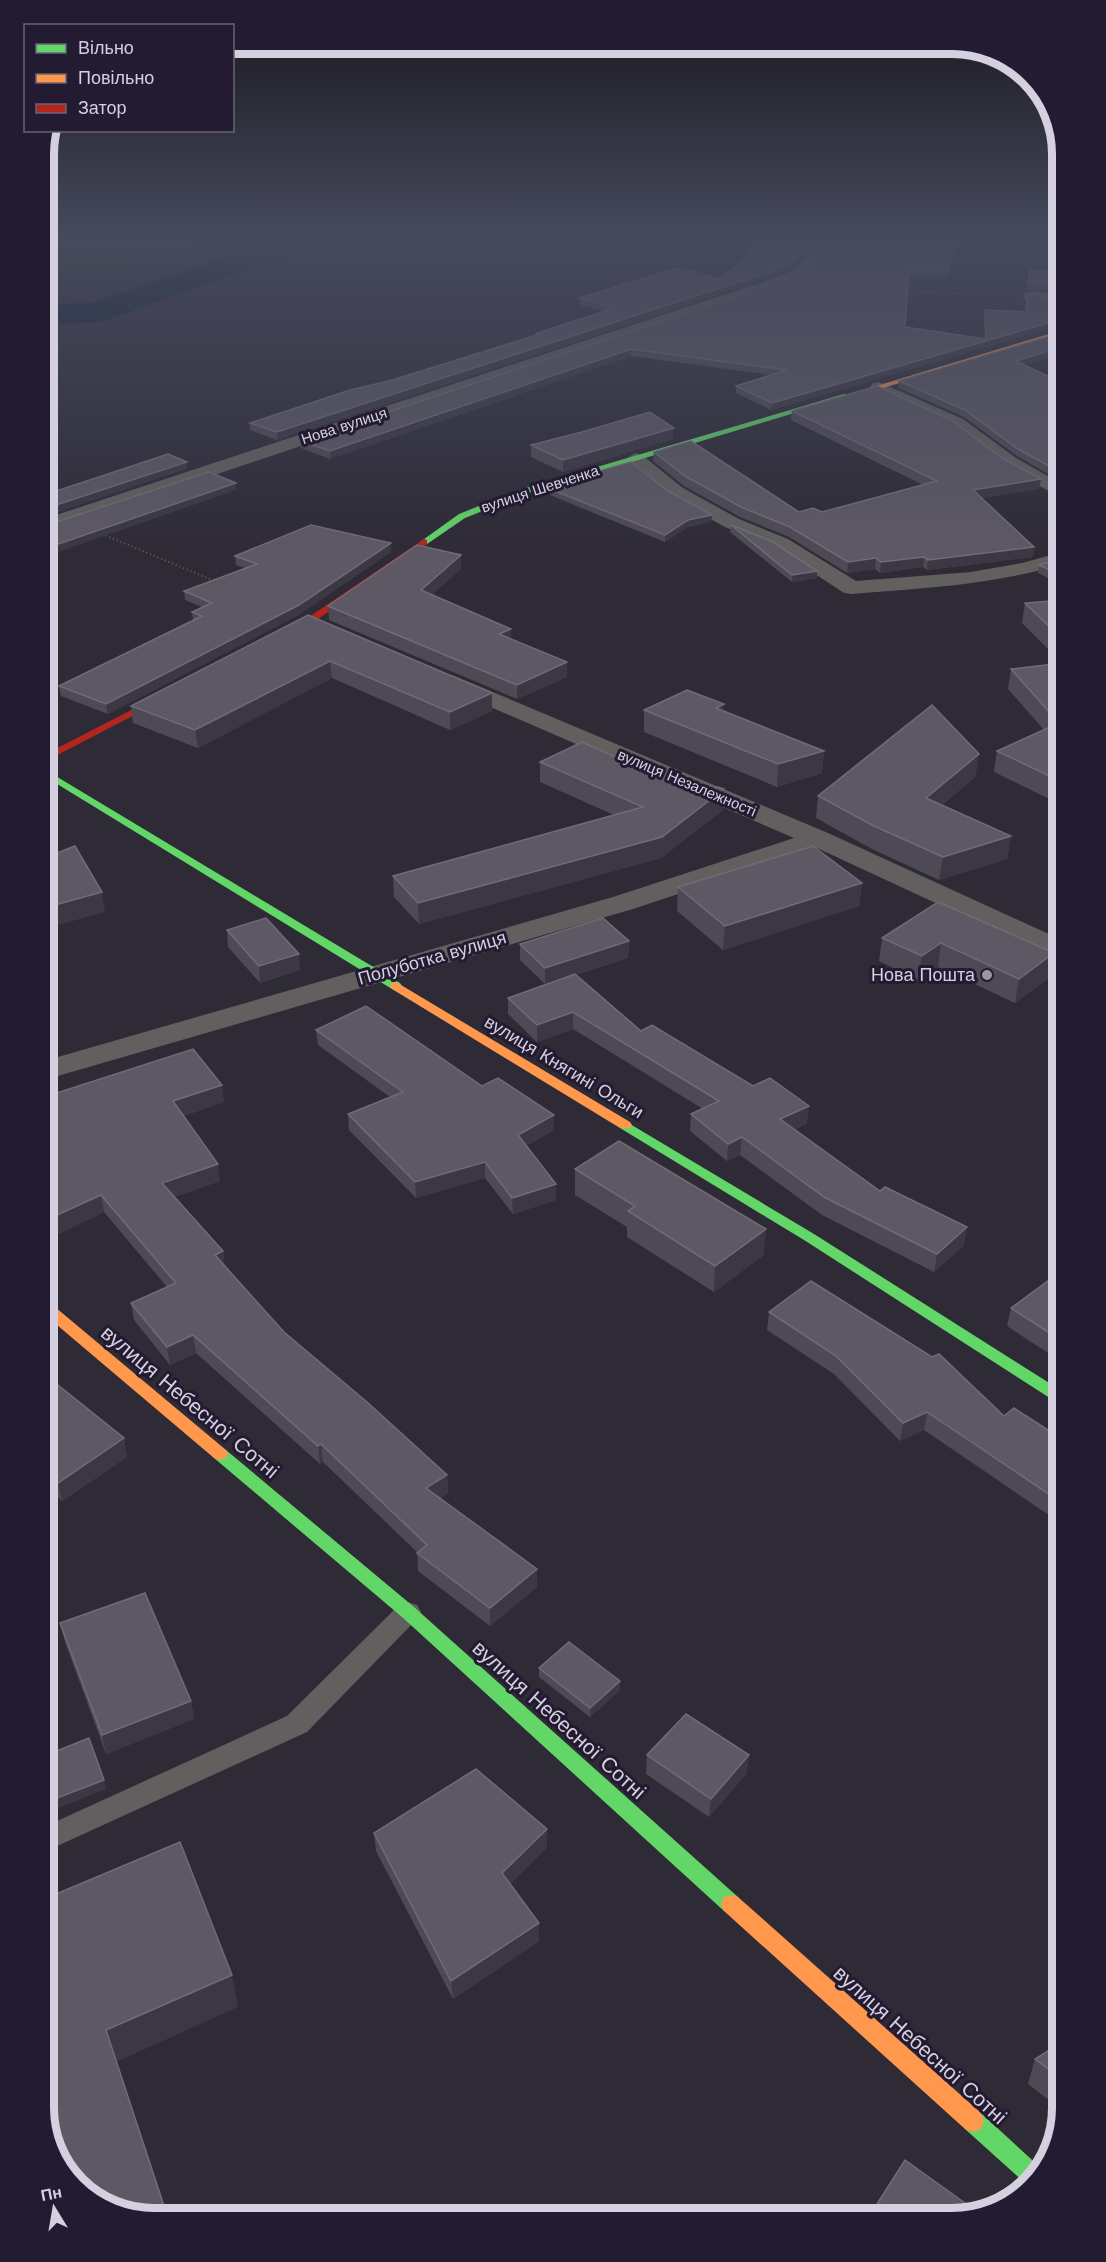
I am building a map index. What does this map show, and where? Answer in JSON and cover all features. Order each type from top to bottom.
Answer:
[{"type":"street","name":"Нова вулиця","points":[[54,522],[591,344]]},
{"type":"street","name":"вулиця Шевченка","points":[[267,643],[320,626],[462,516],[522,492],[1026,344]]},
{"type":"street","points":[[879,387],[957,423],[1009,462],[1052,486]]},
{"type":"street","points":[[635,459],[676,492],[732,523],[781,543],[852,588],[971,578],[1052,562]]},
{"type":"street","name":"вулиця Незалежності","points":[[429,672],[819,839],[1052,946]]},
{"type":"street","points":[[54,754],[182,687]]},
{"type":"street","name":"вулиця Княгині Ольги","points":[[54,778],[809,1237],[1052,1392]]},
{"type":"street","name":"Полуботка вулиця","points":[[54,1068],[623,903],[819,839]]},
{"type":"street","name":"вулиця Небесної Сотні","points":[[54,1314],[408,1612],[1029,2172]]},
{"type":"lane","points":[[54,1835],[297,1724],[408,1612]]},
{"type":"path","points":[[65,518],[224,585]]},
{"type":"building","points":[[509,344],[549,344],[277,432],[250,423],[350,390],[393,380]]},
{"type":"building","points":[[595,344],[977,344],[772,403],[736,386],[787,370],[631,349],[330,451],[301,441]]},
{"type":"building","points":[[1026,344],[1052,344],[1052,350],[1016,361],[1052,378],[1052,468],[1018,449],[965,410],[899,381]]},
{"type":"building","points":[[877,386],[951,420],[1002,458],[1041,479],[973,490],[1034,547],[928,560],[924,557],[881,562],[876,558],[848,562],[790,527],[741,507],[685,476],[654,452],[691,441],[799,512],[813,508],[822,512],[937,481],[792,411]]},
{"type":"building","points":[[650,412],[674,428],[563,460],[531,445],[582,432]]},
{"type":"building","points":[[168,454],[187,462],[54,506],[54,492]]},
{"type":"building","points":[[631,462],[668,491],[712,515],[688,520],[665,535],[550,489],[588,476],[585,475]]},
{"type":"building","points":[[209,472],[236,483],[54,546],[54,523]]},
{"type":"building","points":[[311,525],[391,543],[299,605],[106,704],[59,686],[202,616],[192,612],[212,603],[184,591],[257,564],[235,556]]},
{"type":"building","points":[[731,525],[773,542],[817,571],[792,575]]},
{"type":"building","points":[[417,545],[461,555],[421,590],[511,629],[499,634],[567,662],[517,685],[328,606]]},
{"type":"building","points":[[1052,562],[1052,571],[1039,565]]},
{"type":"building","points":[[1052,601],[1052,629],[1025,603]]},
{"type":"building","points":[[308,615],[492,693],[450,712],[330,661],[195,730],[131,706]]},
{"type":"building","points":[[1052,664],[1052,715],[1011,669]]},
{"type":"building","points":[[687,690],[724,704],[716,708],[824,751],[778,764],[644,710]]},
{"type":"building","points":[[932,705],[979,754],[926,798],[1011,836],[943,857],[874,826],[818,796]]},
{"type":"building","points":[[1052,726],[1052,777],[997,751]]},
{"type":"building","points":[[582,742],[695,793],[718,787],[724,789],[662,837],[418,903],[393,876],[643,807],[540,762]]},
{"type":"building","points":[[75,846],[102,892],[54,905],[54,854]]},
{"type":"building","points":[[813,846],[862,883],[725,926],[678,887]]},
{"type":"building","points":[[938,902],[1052,952],[1052,954],[1019,979],[941,943],[922,956],[882,938]]},
{"type":"building","points":[[266,918],[299,954],[259,966],[227,930]]},
{"type":"building","points":[[603,918],[629,941],[545,968],[520,944]]},
{"type":"building","points":[[575,974],[641,1031],[652,1025],[753,1086],[770,1078],[809,1106],[780,1119],[880,1191],[885,1187],[967,1227],[937,1254],[824,1197],[742,1137],[728,1144],[691,1114],[719,1101],[573,1012],[537,1025],[508,998]]},
{"type":"building","points":[[366,1006],[482,1086],[498,1078],[554,1115],[518,1135],[556,1184],[512,1198],[485,1162],[415,1182],[348,1114],[403,1092],[316,1030]]},
{"type":"building","points":[[193,1049],[222,1085],[173,1101],[218,1164],[162,1183],[223,1251],[215,1255],[284,1332],[367,1402],[447,1475],[426,1488],[537,1569],[490,1608],[417,1553],[427,1545],[321,1444],[318,1446],[193,1335],[167,1347],[131,1303],[176,1283],[101,1195],[54,1216],[54,1094]]},
{"type":"building","points":[[619,1141],[766,1229],[715,1266],[628,1211],[635,1206],[575,1169]]},
{"type":"building","points":[[1052,1278],[1052,1335],[1011,1308]]},
{"type":"building","points":[[811,1281],[932,1357],[939,1354],[1004,1416],[1014,1408],[1052,1433],[1052,1496],[927,1412],[903,1423],[836,1356],[769,1312]]},
{"type":"building","points":[[54,1382],[124,1438],[58,1483],[54,1480]]},
{"type":"building","points":[[145,1593],[191,1701],[102,1735],[60,1623]]},
{"type":"building","points":[[569,1642],[620,1681],[590,1708],[539,1668]]},
{"type":"building","points":[[686,1714],[749,1755],[711,1799],[647,1755]]},
{"type":"building","points":[[89,1738],[104,1780],[54,1799],[54,1752]]},
{"type":"building","points":[[476,1769],[547,1829],[502,1873],[539,1923],[451,1981],[374,1833]]},
{"type":"building","points":[[180,1842],[232,1975],[106,2030],[165,2208],[147,2208],[122,2203],[98,2191],[88,2183],[67,2158],[56,2128],[54,2108],[54,1895]]},
{"type":"building","points":[[1052,2048],[1052,2072],[1035,2059]]},
{"type":"building","points":[[905,2160],[970,2206],[952,2208],[874,2208]]},
{"type":"traffic: fast","points":[[424,542],[462,516],[522,492],[847,396]]},
{"type":"traffic: fast","points":[[54,778],[396,986]]},
{"type":"traffic: fast","points":[[625,1125],[809,1237],[1052,1392]]},
{"type":"traffic: fast","points":[[220,1454],[408,1612],[731,1904]]},
{"type":"traffic: fast","points":[[973,2121],[1029,2172]]},
{"type":"traffic: slow","points":[[847,396],[1023,344]]},
{"type":"traffic: slow","points":[[396,986],[625,1125]]},
{"type":"traffic: slow","points":[[54,1314],[220,1454]]},
{"type":"traffic: slow","points":[[731,1904],[973,2121]]},
{"type":"traffic: jam","points":[[274,639],[309,621],[424,542]]},
{"type":"traffic: jam","points":[[54,754],[172,692]]},
{"type":"place","name":"Нова Пошта","points":[[987,975]]}]
